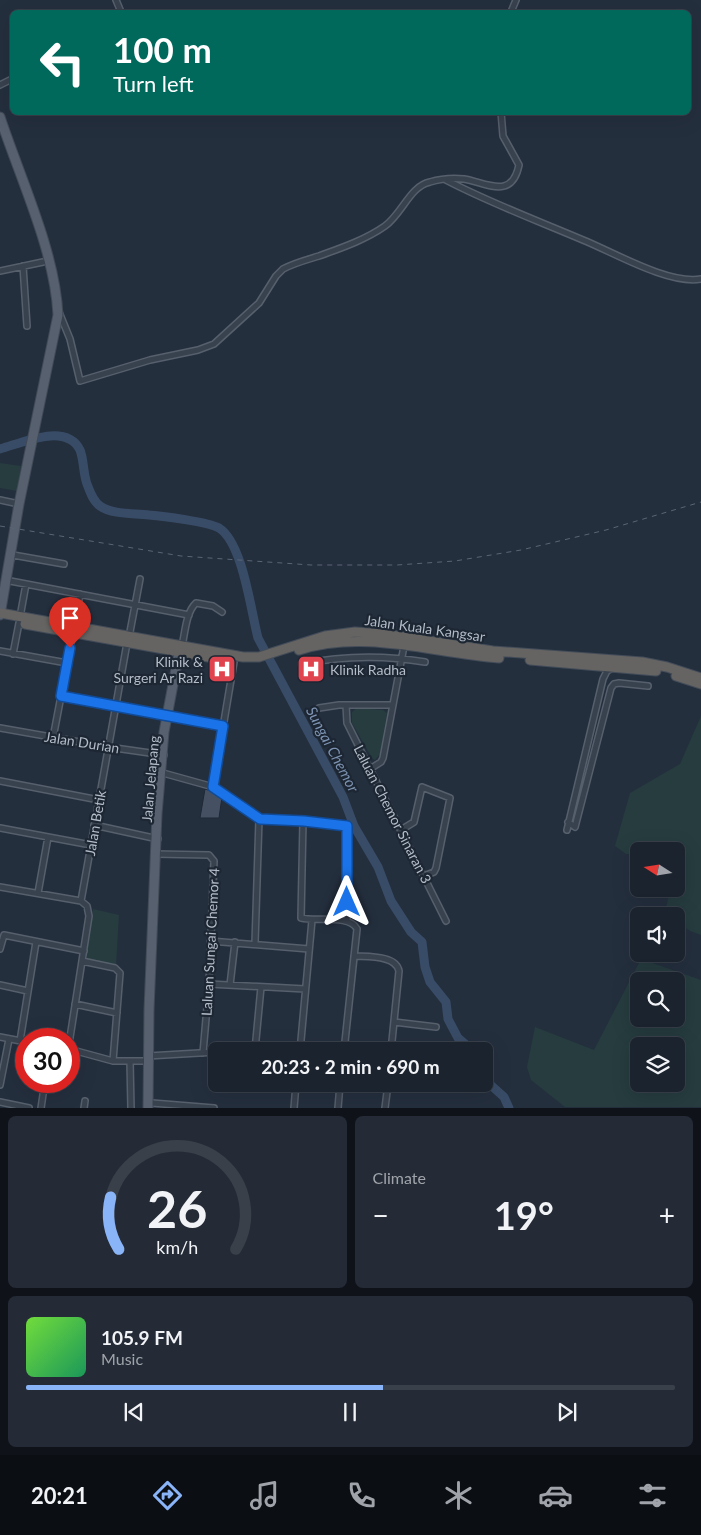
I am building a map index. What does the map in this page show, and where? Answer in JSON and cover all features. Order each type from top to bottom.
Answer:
[{"type":"highway","name":"Jalan Kuala Kangsar","points":[[0,614],[19,620],[181,651],[235,659],[260,659],[316,645],[346,640],[493,658],[616,666],[659,671],[701,684]]},
{"type":"highway","name":"Jalan Kuala Kangsar","points":[[0,619],[19,620]]},
{"type":"highway","name":"Jalan Kuala Kangsar","points":[[279,654],[325,636],[355,632],[499,652],[642,662],[672,668],[701,678]]},
{"type":"highway","points":[[355,632],[396,640],[404,646],[410,642],[426,641]]},
{"type":"main road","points":[[0,118],[43,244],[51,272],[57,310],[57,323],[19,504],[0,614]]},
{"type":"main road","points":[[0,118],[6,144],[43,262],[53,306],[41,394]]},
{"type":"main road","points":[[43,244],[43,262],[51,272]]},
{"type":"main road","points":[[0,593],[6,580]]},
{"type":"main road","name":"Jalan Jelapang","points":[[151,1106],[150,1058],[157,838],[163,754],[168,716],[181,651]]},
{"type":"main road","name":"Jalan Jelapang","points":[[157,838],[163,754]]},
{"type":"street","points":[[57,310],[63,318],[70,339],[80,381],[150,360],[198,350],[214,344],[236,326],[259,303],[276,276],[283,269],[376,232],[398,214],[419,186],[429,182],[461,179],[497,188],[512,181],[519,165],[503,136],[501,115]]},
{"type":"street","points":[[445,180],[511,212],[580,238],[630,261],[684,280],[701,279]]},
{"type":"street","points":[[0,271],[43,262]]},
{"type":"street","points":[[24,266],[27,326]]},
{"type":"street","points":[[0,500],[19,504]]},
{"type":"street","points":[[64,564],[13,554],[6,580],[189,615]]},
{"type":"street","name":"Jalan Betik","points":[[81,901],[115,706],[140,579]]},
{"type":"street","points":[[13,654],[26,584]]},
{"type":"street","points":[[53,738],[80,594]]},
{"type":"street","points":[[181,651],[189,615],[196,603],[213,606],[222,612]]},
{"type":"street","points":[[370,769],[382,760],[404,646]]},
{"type":"street","points":[[0,651],[67,664]]},
{"type":"street","points":[[301,664],[334,658],[401,658],[425,662]]},
{"type":"street","points":[[213,787],[235,659]]},
{"type":"street","points":[[593,665],[603,679]]},
{"type":"street","points":[[566,830],[603,679],[607,671],[616,666]]},
{"type":"street","points":[[568,822],[575,827],[614,684],[648,686]]},
{"type":"street","points":[[61,696],[223,726]]},
{"type":"street","points":[[319,708],[346,705],[393,705]]},
{"type":"street","name":"Laluan Chemor Sinaran 3","points":[[346,705],[347,723],[446,921]]},
{"type":"street","points":[[596,707],[606,708]]},
{"type":"street","name":"Jalan Durian","points":[[0,728],[53,738],[163,754]]},
{"type":"street","points":[[163,773],[213,787],[260,819],[304,821],[347,826],[347,920]]},
{"type":"street","points":[[0,781],[99,800]]},
{"type":"street","points":[[401,830],[414,822],[422,786],[450,798],[436,868],[434,872],[424,876]]},
{"type":"street","points":[[255,943],[260,819]]},
{"type":"street","points":[[304,821],[300,916],[303,919],[312,920],[347,920],[354,924],[357,929],[345,1042]]},
{"type":"street","points":[[94,825],[157,838]]},
{"type":"street","points":[[0,828],[91,845]]},
{"type":"street","points":[[38,893],[48,837]]},
{"type":"street","name":"Laluan Sungai Chemor 4","points":[[156,854],[209,855],[214,860],[204,1053]]},
{"type":"street","points":[[0,887],[81,901],[87,906],[89,916],[71,1028]]},
{"type":"street","points":[[301,1042],[312,920]]},
{"type":"street","points":[[0,949],[4,935],[84,951]]},
{"type":"street","points":[[210,940],[309,948]]},
{"type":"street","points":[[22,1028],[36,942]]},
{"type":"street","points":[[230,986],[235,942]]},
{"type":"street","points":[[354,956],[392,960],[398,966],[392,1042]]},
{"type":"street","points":[[82,961],[116,968],[120,973],[113,1061]]},
{"type":"street","points":[[209,984],[305,990]]},
{"type":"street","points":[[0,985],[28,991]]},
{"type":"street","points":[[256,1042],[261,988]]},
{"type":"street","points":[[75,1004],[117,1013]]},
{"type":"street","points":[[394,1022],[436,1027]]},
{"type":"street","points":[[0,1037],[15,1040]]},
{"type":"street","points":[[0,1085],[9,1039]]},
{"type":"street","points":[[80,1052],[113,1061],[208,1053]]},
{"type":"street","points":[[130,1061],[131,1108]]},
{"type":"street","points":[[294,1108],[295,1092]]},
{"type":"street","points":[[338,1108],[339,1092]]},
{"type":"street","points":[[385,1108],[387,1092]]},
{"type":"street","points":[[41,1108],[43,1093]]},
{"type":"street","points":[[0,1102],[29,1108]]},
{"type":"street","points":[[151,1106],[214,1108]]},
{"type":"green space","points":[[0,463],[21,466],[17,491],[0,488]]},
{"type":"green space","points":[[357,708],[383,710],[387,713],[380,754],[375,760],[352,723],[352,712]]},
{"type":"green space","points":[[701,716],[701,935],[685,927],[685,907],[666,907],[668,898],[685,898],[685,842],[630,842],[630,854],[626,854],[615,846],[630,793],[680,764]]},
{"type":"green space","points":[[93,909],[119,915],[116,966],[86,959]]},
{"type":"green space","points":[[639,962],[650,962],[678,972],[634,972]]},
{"type":"green space","points":[[685,974],[701,980],[701,1107],[565,1107],[531,1080],[527,1067],[535,1027],[594,1050],[630,980],[630,1027],[685,1027]]},
{"type":"building","points":[[205,789],[215,792],[222,797],[219,818],[200,818]]},
{"type":"waterway","name":"Sungai Chemor","points":[[0,449],[31,439],[54,436],[65,437],[80,450],[87,484],[94,499],[100,506],[111,511],[205,524],[219,528],[227,536],[234,548],[245,579],[258,638],[343,797],[354,826],[378,867],[391,901],[411,932],[422,942],[425,967],[430,982],[446,1002],[448,1019],[458,1038],[463,1042]]},
{"type":"waterway","name":"Sungai Chemor","points":[[493,1087],[504,1097],[509,1108]]},
{"type":"railway","points":[[0,526],[181,556],[311,565],[397,565],[455,561],[521,550],[606,530],[701,502]]},
{"type":"place","name":"Klinik & Surgeri Ar Razi","points":[[222,669]]},
{"type":"place","name":"Klinik Radha","points":[[311,669]]},
{"type":"route","points":[[70,648],[61,696],[223,726],[213,787],[260,819],[304,821],[347,826],[347,902]]}]
